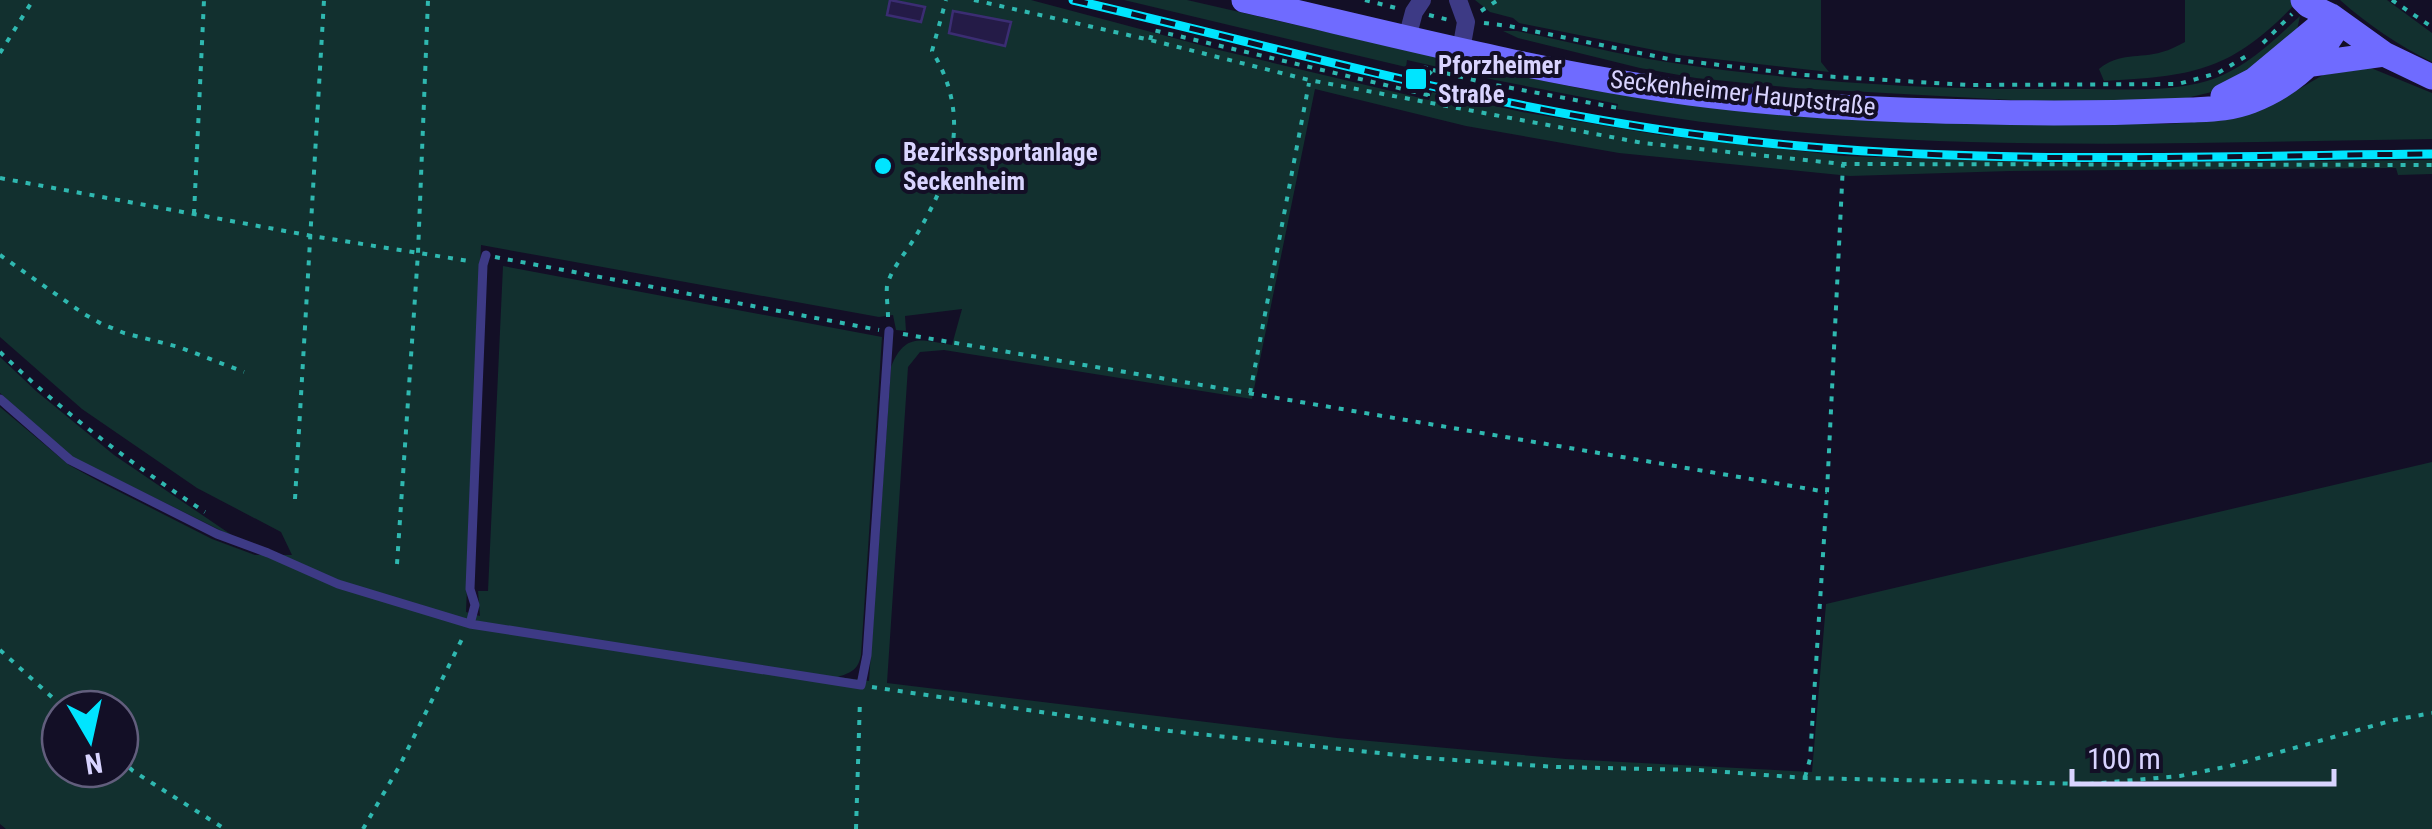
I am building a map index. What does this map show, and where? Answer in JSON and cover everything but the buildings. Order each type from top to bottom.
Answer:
[{"type":"main road","name":"Seckenheimer Hauptstraße","points":[[1244,0],[1601,79],[1827,106],[1973,112],[2224,110],[2279,88],[2312,64]]},
{"type":"main road","points":[[2304,1],[2331,13],[2384,54],[2432,77]]},
{"type":"main road","points":[[2312,64],[2332,38],[2331,13]]},
{"type":"main road","points":[[2191,110],[2254,80],[2331,13]]},
{"type":"main road","points":[[2312,64],[2384,54]]},
{"type":"street","points":[[1458,0],[1466,22],[1461,50]]},
{"type":"street","points":[[1407,38],[1418,6]]},
{"type":"lane","points":[[470,624],[476,605],[470,589],[484,260]]},
{"type":"lane","points":[[0,399],[70,460],[217,534],[338,584],[470,624],[861,686],[867,655],[889,332]]},
{"type":"path","points":[[0,53],[33,0]]},
{"type":"path","points":[[194,214],[204,0]]},
{"type":"path","points":[[295,499],[324,0]]},
{"type":"path","points":[[396,564],[418,253],[428,0]]},
{"type":"path","points":[[889,332],[888,283],[942,188],[952,157],[950,95],[932,51],[946,0]]},
{"type":"path","points":[[974,0],[1309,80],[1643,143],[1843,164],[2432,165]]},
{"type":"path","points":[[1364,0],[1418,6],[1466,22],[1509,26],[1668,58],[1804,75],[1968,85],[2178,84],[2218,73],[2255,51],[2304,1]]},
{"type":"path","points":[[2392,0],[2432,27]]},
{"type":"path","points":[[1150,40],[1153,30],[1400,88]]},
{"type":"path","points":[[1433,70],[1618,108]]},
{"type":"path","points":[[1250,392],[1309,80]]},
{"type":"path","points":[[1412,91],[1428,94],[1426,104]]},
{"type":"path","points":[[1805,778],[1810,759],[1828,492],[1843,164]]},
{"type":"path","points":[[0,178],[312,236],[484,260],[1828,492]]},
{"type":"path","points":[[0,254],[102,324],[180,346],[244,372]]},
{"type":"path","points":[[0,352],[103,439],[207,513]]},
{"type":"path","points":[[363,829],[400,765],[470,624]]},
{"type":"path","points":[[0,650],[43,689]]},
{"type":"path","points":[[856,829],[861,686],[1170,731],[1426,758],[1805,778],[2089,784],[2180,776],[2230,766],[2432,713]]},
{"type":"path","points":[[140,775],[225,829]]},
{"type":"green space","points":[[0,0],[1031,0],[1429,100],[1432,92],[1660,135],[1844,156],[2056,163],[2432,160],[2432,174],[2398,175],[2396,168],[1850,176],[1619,153],[1466,126],[1315,89],[1252,399],[944,350],[920,352],[908,367],[887,683],[1337,738],[1566,759],[1812,772],[1826,604],[2432,462],[2432,829],[6,829],[0,824],[0,407],[69,465],[212,539],[255,555],[292,555],[281,532],[197,488],[82,409],[0,337]],"holes":[[[481,245],[879,317],[893,315],[896,330],[906,331],[905,316],[962,309],[952,345],[908,343],[891,367],[869,681],[838,677],[854,670],[861,655],[882,337],[503,266],[488,591],[478,591],[480,616],[466,612]]]},
{"type":"green space","points":[[1124,0],[1187,0],[1583,89],[1687,104],[1932,122],[2169,124],[2219,120],[2273,104],[2323,75],[2371,68],[2432,93],[2432,139],[2024,143],[1820,134],[1719,124],[1617,109],[1618,104],[1407,60],[1406,67]]},
{"type":"green space","points":[[1475,0],[1821,0],[1821,62],[1829,72],[1679,55],[1519,23],[1490,12]]},
{"type":"green space","points":[[2185,0],[2297,2],[2252,43],[2210,66],[2163,76],[2104,81],[2099,69],[2107,64],[2162,52],[2185,42]]},
{"type":"green space","points":[[2340,0],[2387,0],[2432,33],[2432,62],[2384,34]]},
{"type":"green space","points":[[2300,16],[2297,30],[2284,46],[2216,91],[2174,101],[2049,102],[1795,88],[1696,78],[1640,68],[1503,31],[1667,62],[1815,80],[1963,88],[2135,90],[2172,88],[2221,76],[2257,54]]},
{"type":"green space","points":[[0,357],[114,455],[236,538],[70,456],[0,393]]},
{"type":"railway","points":[[1073,0],[1477,96],[1640,127],[1723,138],[1811,147],[1988,156],[2432,154]]},
{"type":"place","name":"Pforzheimer Straße","points":[[1416,79]]},
{"type":"place","name":"Bezirkssportanlage Seckenheim","points":[[883,166]]}]
